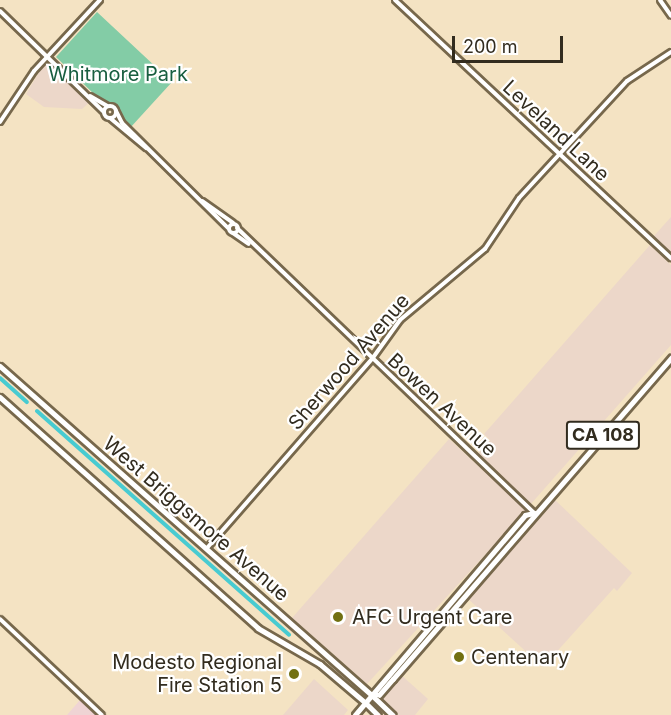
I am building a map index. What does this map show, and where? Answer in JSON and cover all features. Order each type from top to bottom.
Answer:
[{"type":"main road","name":"CA 108","points":[[355,715],[372,695],[373,689],[525,515],[534,513],[671,357]]},
{"type":"main road","name":"West Briggsmore Avenue","points":[[0,366],[393,715]]},
{"type":"main road","name":"West Briggsmore Avenue","points":[[0,397],[258,628],[320,664],[378,715]]},
{"type":"street","points":[[0,122],[48,56],[100,0]]},
{"type":"street","name":"Leveland Lane","points":[[395,0],[671,258]]},
{"type":"street","points":[[660,0],[671,16]]},
{"type":"street","points":[[0,11],[90,96],[110,118],[147,148],[228,228],[232,223],[202,201]]},
{"type":"street","name":"Sherwood Avenue","points":[[207,548],[372,359],[409,311],[485,249],[519,198],[627,81],[671,52]]},
{"type":"street","points":[[90,96],[116,111],[147,148]]},
{"type":"street","points":[[104,112],[108,106]]},
{"type":"street","points":[[110,118],[116,111]]},
{"type":"street","name":"Bowen Avenue","points":[[232,223],[251,245],[534,513]]},
{"type":"street","name":"Bowen Avenue","points":[[228,228],[251,245]]},
{"type":"street","points":[[233,232],[237,228]]},
{"type":"street","points":[[0,619],[102,715]]},
{"type":"shaded area","points":[[47,59],[91,101],[82,109],[44,107],[26,94]]},
{"type":"shaded area","points":[[671,217],[671,254],[653,237]]},
{"type":"shaded area","points":[[650,245],[671,265],[671,345],[530,505],[477,455],[490,440],[484,434]]},
{"type":"shaded area","points":[[449,439],[526,510],[367,684],[292,618]]},
{"type":"shaded area","points":[[554,499],[632,573],[617,591],[614,588],[543,667],[467,598]]},
{"type":"shaded area","points":[[400,674],[428,699],[415,715],[398,715],[379,697]]},
{"type":"shaded area","points":[[314,679],[348,710],[344,715],[283,715]]},
{"type":"shaded area","points":[[80,700],[96,715],[67,715]]},
{"type":"green space","name":"Whitmore Park","points":[[97,12],[172,82],[130,128],[116,107],[99,99],[56,57]]},
{"type":"waterway","points":[[0,378],[27,402]]},
{"type":"waterway","points":[[37,411],[289,635]]},
{"type":"place","name":"AFC Urgent Care","points":[[338,617]]},
{"type":"place","name":"Centenary","points":[[459,657]]},
{"type":"place","name":"Modesto Regional Fire Station 5","points":[[294,674]]}]
